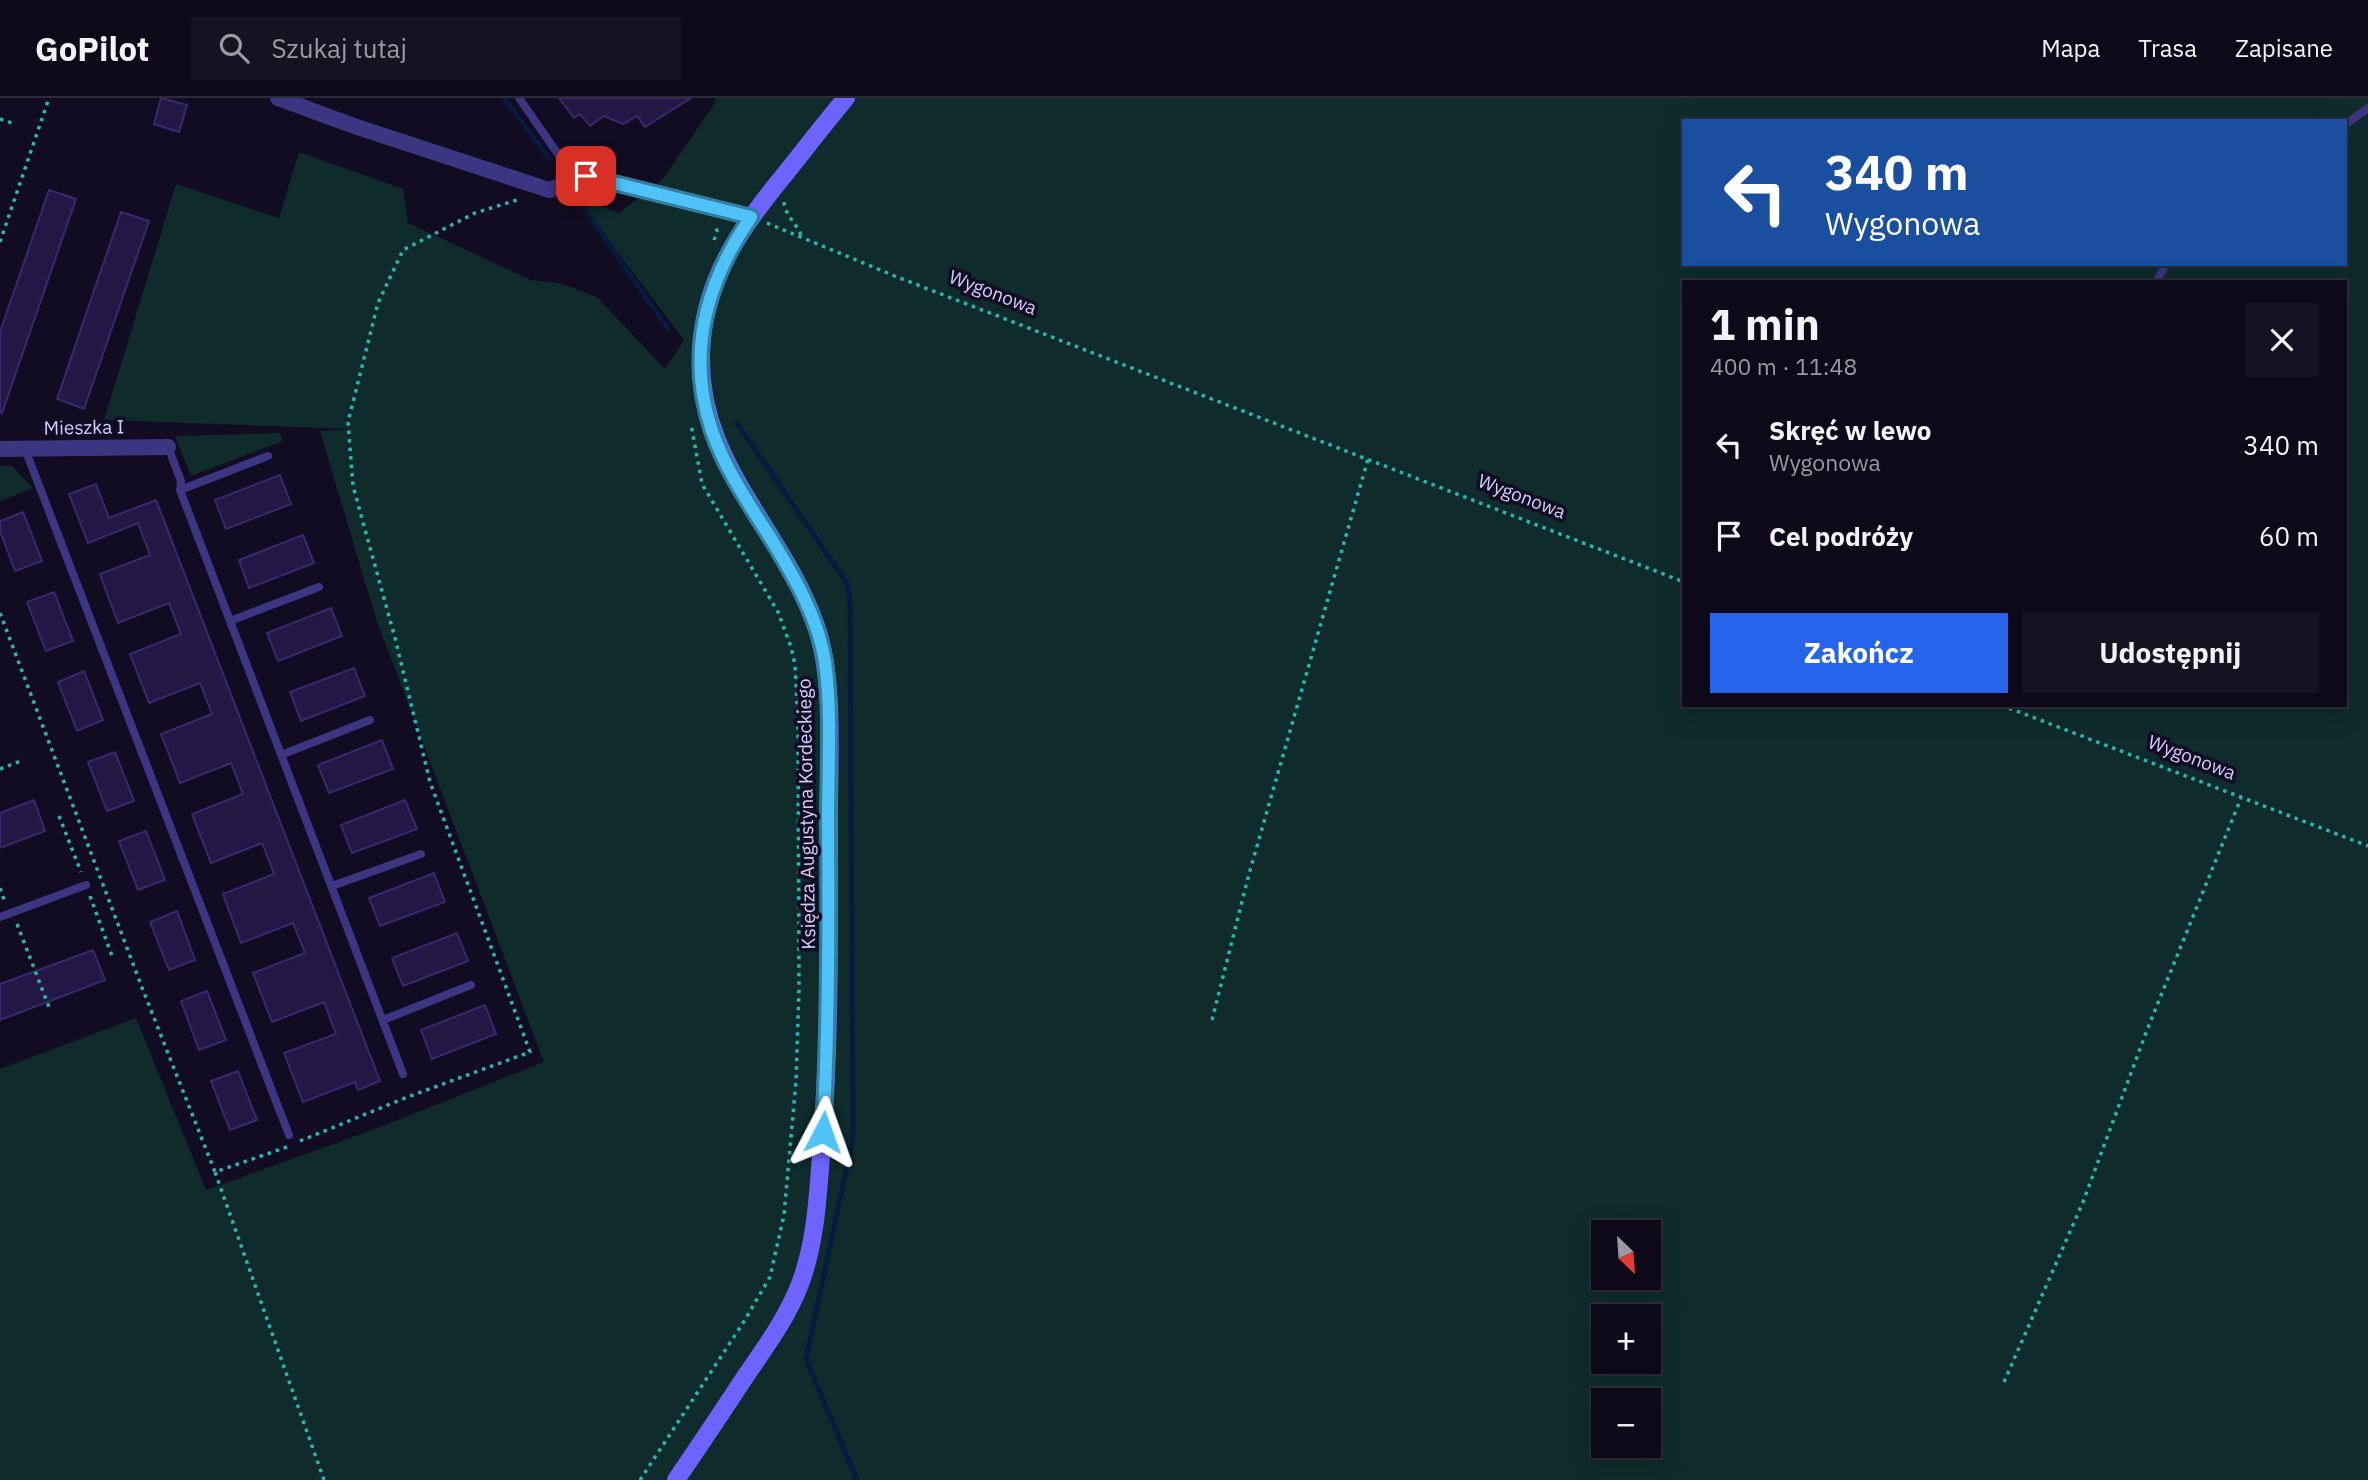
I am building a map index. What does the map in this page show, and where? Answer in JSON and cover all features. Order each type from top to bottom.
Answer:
[{"type":"street","points":[[278,98],[549,190],[586,176],[751,217]]},
{"type":"street","name":"Księdza Augustyna Kordeckiego","points":[[676,1480],[776,1330],[799,1287],[814,1232],[827,1074],[829,1000],[828,724],[824,658],[818,630],[806,600],[720,449],[707,413],[701,372],[702,336],[711,292],[729,250],[751,217],[846,98]]},
{"type":"street","name":"Mieszka I","points":[[0,449],[168,447]]},
{"type":"lane","points":[[519,98],[576,180]]},
{"type":"lane","points":[[2347,124],[2368,108]]},
{"type":"lane","points":[[168,447],[181,481],[180,490],[404,1074]]},
{"type":"lane","points":[[25,449],[289,1135]]},
{"type":"lane","points":[[180,490],[268,456]]},
{"type":"lane","points":[[230,621],[319,587]]},
{"type":"lane","points":[[281,755],[370,720]]},
{"type":"lane","points":[[332,886],[421,853]]},
{"type":"lane","points":[[0,917],[86,885]]},
{"type":"lane","points":[[383,1020],[471,985]]},
{"type":"path","points":[[0,242],[49,98]]},
{"type":"path","points":[[0,119],[12,123]]},
{"type":"path","points":[[215,1172],[271,1153],[405,1098],[530,1052],[430,782],[354,486],[348,422],[378,303],[403,250],[475,213],[549,190]]},
{"type":"path","name":"Wygonowa","points":[[751,217],[897,278],[1682,581]]},
{"type":"path","points":[[707,221],[715,223],[717,231],[710,250]]},
{"type":"path","points":[[640,1480],[770,1277],[784,1215],[796,1081],[799,976],[798,722],[795,665],[778,612],[702,484],[691,423]]},
{"type":"path","points":[[1212,1020],[1249,874],[1368,459]]},
{"type":"path","points":[[0,612],[136,973],[215,1172],[324,1480]]},
{"type":"path","name":"Wygonowa","points":[[2006,707],[2368,846]]},
{"type":"path","points":[[0,769],[21,761]]},
{"type":"path","points":[[2004,1382],[2083,1202],[2147,1030],[2241,798]]},
{"type":"path","points":[[59,816],[112,956]]},
{"type":"path","points":[[13,912],[49,1007]]},
{"type":"green space","points":[[715,98],[2368,98],[2368,1480],[0,1480],[0,1069],[136,1018],[206,1190],[375,1129],[544,1062],[376,619],[320,431],[351,429],[104,420],[176,184],[279,218],[299,152],[403,189],[408,223],[531,280],[562,284],[597,297],[665,369],[684,340],[577,198],[619,213],[662,180],[715,103]]},
{"type":"green space","points":[[280,433],[283,441],[191,476],[175,436]]},
{"type":"green space","points":[[0,466],[12,466],[33,488],[0,501]]},
{"type":"building","points":[[161,98],[187,105],[179,132],[154,124]]},
{"type":"building","points":[[559,98],[691,98],[645,127],[637,116],[623,124],[604,116],[590,126],[580,114],[574,118]]},
{"type":"building","points":[[49,190],[76,199],[0,413],[0,332]]},
{"type":"building","points":[[121,212],[149,221],[84,409],[57,399]]},
{"type":"building","points":[[280,475],[291,504],[226,529],[215,500]]},
{"type":"building","points":[[96,484],[109,518],[156,500],[380,1081],[358,1090],[355,1082],[303,1102],[284,1053],[336,1034],[324,1002],[272,1022],[253,973],[305,953],[293,923],[241,943],[223,894],[274,874],[262,843],[211,863],[192,814],[243,794],[231,763],[180,783],[161,734],[212,714],[200,683],[149,703],[130,654],[181,634],[169,603],[118,623],[100,574],[150,555],[138,523],[88,543],[69,494]]},
{"type":"building","points":[[23,512],[42,561],[15,571],[0,531],[0,521]]},
{"type":"building","points":[[303,535],[314,563],[249,588],[239,560]]},
{"type":"building","points":[[54,592],[73,641],[46,651],[27,602]]},
{"type":"building","points":[[331,608],[342,636],[278,661],[267,633]]},
{"type":"building","points":[[354,668],[365,696],[301,721],[290,692]]},
{"type":"building","points":[[84,671],[103,720],[77,731],[58,682]]},
{"type":"building","points":[[382,740],[393,769],[329,793],[318,765]]},
{"type":"building","points":[[115,752],[134,801],[107,811],[88,762]]},
{"type":"building","points":[[34,800],[45,831],[0,848],[0,813]]},
{"type":"building","points":[[405,800],[417,829],[352,853],[341,825]]},
{"type":"building","points":[[146,831],[165,880],[138,890],[119,841]]},
{"type":"building","points":[[434,873],[445,902],[380,926],[369,898]]},
{"type":"building","points":[[177,911],[195,960],[169,970],[150,922]]},
{"type":"building","points":[[457,933],[468,961],[403,986],[392,958]]},
{"type":"building","points":[[93,950],[105,980],[0,1020],[0,984]]},
{"type":"building","points":[[207,991],[226,1040],[199,1050],[181,1001]]},
{"type":"building","points":[[485,1005],[496,1034],[432,1059],[421,1030]]},
{"type":"building","points":[[238,1071],[257,1120],[230,1130],[211,1081]]},
{"type":"waterway","points":[[504,98],[550,160]]},
{"type":"waterway","points":[[577,198],[668,329]]},
{"type":"waterway","points":[[737,423],[848,585],[853,1138],[806,1359],[857,1480]]},
{"type":"route","points":[[586,176],[751,217],[729,250],[708,300],[702,336],[701,372],[707,413],[726,464],[806,600],[818,630],[824,658],[828,713],[829,1000],[823,1132]]}]
